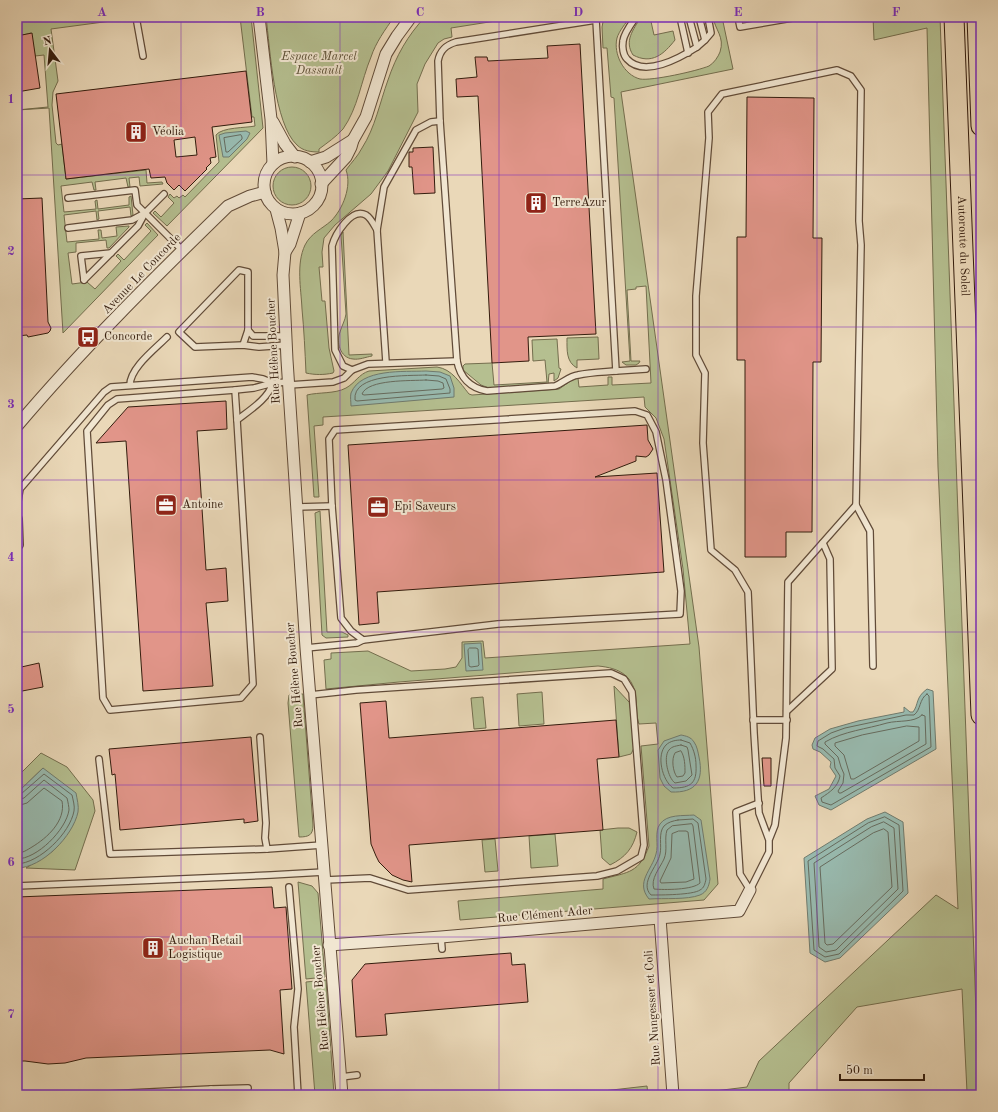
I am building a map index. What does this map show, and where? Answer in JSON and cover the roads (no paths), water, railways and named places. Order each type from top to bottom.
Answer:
[{"type":"highway","name":"Autoroute du Soleil","points":[[954,17],[981,715]]},
{"type":"highway","points":[[977,17],[981,126]]},
{"type":"street","points":[[259,17],[271,120],[273,164]]},
{"type":"street","points":[[322,184],[346,157],[353,140],[366,117],[386,54],[411,17]]},
{"type":"street","points":[[271,120],[295,157]]},
{"type":"street","points":[[310,162],[326,157],[353,140]]},
{"type":"street","points":[[265,192],[265,177],[273,164],[282,159],[295,157],[301,158],[310,162],[317,170],[322,184],[321,191],[315,204],[309,209],[300,213],[288,214],[276,209]]},
{"type":"street","name":"Rue Hélène Boucher","points":[[265,192],[267,199],[276,209],[285,252],[283,275],[306,648],[342,1095]]},
{"type":"street","name":"Avenue Le Concorde","points":[[17,426],[48,390],[182,250],[228,206],[250,196],[265,192]]},
{"type":"street","name":"Rue Hélène Boucher","points":[[285,252],[290,244],[300,213]]},
{"type":"street","name":"Rue Clément Ader","points":[[329,945],[441,937],[739,911],[750,890]]},
{"type":"street","name":"Rue Nungesser et Coli","points":[[660,918],[673,1095]]},
{"type":"lane","points":[[136,17],[143,56]]},
{"type":"lane","points":[[636,17],[622,41],[625,57],[638,67],[664,64],[688,53],[697,47],[711,34],[708,17]]},
{"type":"lane","points":[[680,17],[688,53]]},
{"type":"lane","points":[[689,17],[697,47]]},
{"type":"lane","points":[[699,17],[705,40]]},
{"type":"lane","points":[[738,17],[740,27],[798,17]]},
{"type":"lane","points":[[616,371],[596,18],[449,44],[440,52],[438,60],[440,121],[457,361],[459,371],[464,379],[478,389],[487,391],[555,386],[568,378],[578,375],[646,369]]},
{"type":"lane","points":[[750,890],[769,852],[769,840],[760,813],[759,803],[748,592],[735,570],[711,550],[703,443],[705,373],[696,355],[696,296],[709,138],[708,112],[722,94],[837,70],[851,76],[860,90],[859,222],[861,244],[856,505],[870,531],[873,666]]},
{"type":"lane","points":[[386,362],[378,230],[384,187],[416,130],[431,122],[440,121]]},
{"type":"lane","points":[[68,198],[135,190],[138,205],[182,250]]},
{"type":"lane","points":[[68,228],[132,220],[145,213],[164,194]]},
{"type":"lane","points":[[111,253],[81,256],[84,280],[111,253],[138,226],[145,213]]},
{"type":"lane","points":[[352,370],[343,366],[335,350],[332,246],[338,230],[356,215],[362,214],[367,216],[378,230]]},
{"type":"lane","points":[[243,345],[248,330],[248,272],[239,270],[178,332],[195,347],[243,345],[259,347],[287,340]]},
{"type":"lane","points":[[248,330],[253,336],[287,340]]},
{"type":"lane","points":[[130,385],[130,379],[134,371],[167,337]]},
{"type":"lane","points":[[235,390],[253,684],[241,698],[110,710],[103,698],[87,431],[108,405],[117,399],[235,390],[254,388],[274,383],[333,382],[344,378],[352,370],[368,364],[386,362],[401,363],[457,361]]},
{"type":"lane","points":[[17,507],[20,489],[104,392],[111,387],[252,377],[263,378],[274,383]]},
{"type":"lane","points":[[237,420],[266,396],[274,383]]},
{"type":"lane","points":[[306,648],[357,643],[363,640],[498,624],[680,614],[681,591],[666,480],[656,432],[647,415],[635,411],[335,430],[330,439],[332,506],[341,618],[351,631],[363,640]]},
{"type":"lane","points":[[769,840],[775,825],[786,738],[788,582],[856,505]]},
{"type":"lane","points":[[297,507],[332,506]]},
{"type":"lane","points":[[17,514],[19,519],[20,545],[17,549]]},
{"type":"lane","points":[[787,712],[832,669],[830,559],[823,543]]},
{"type":"lane","points":[[17,886],[264,876],[325,876],[370,878],[408,890],[597,876],[617,871],[641,857],[644,845],[632,692],[624,679],[611,673],[356,690],[310,695]]},
{"type":"lane","points":[[754,720],[787,720]]},
{"type":"lane","points":[[260,738],[266,822],[266,849]]},
{"type":"lane","points":[[99,759],[110,854],[266,849],[322,845]]},
{"type":"lane","points":[[750,890],[740,874],[736,812],[759,803]]},
{"type":"lane","points":[[289,887],[298,989],[294,1027],[298,1095]]},
{"type":"lane","points":[[441,937],[442,949]]},
{"type":"lane","points":[[341,1077],[357,1076]]},
{"type":"lane","points":[[88,1095],[211,1092],[248,1088]]},
{"type":"water","points":[[246,131],[250,133],[247,139],[229,157],[223,157],[219,135]]},
{"type":"water","points":[[426,371],[440,372],[450,376],[454,388],[454,397],[351,406],[351,393],[356,385],[364,379],[373,375],[384,373]]},
{"type":"water","points":[[481,643],[483,670],[466,671],[464,644]]},
{"type":"water","points":[[927,689],[933,691],[936,749],[831,810],[819,805],[815,796],[829,789],[836,776],[830,767],[831,762],[820,752],[813,749],[812,745],[815,738],[830,729],[858,721],[904,712],[904,707],[910,712],[913,712],[919,698]]},
{"type":"water","points":[[681,735],[687,736],[693,740],[695,744],[700,765],[699,779],[692,788],[680,792],[671,792],[664,786],[660,778],[658,750],[664,741]]},
{"type":"water","points":[[43,768],[76,793],[78,812],[70,831],[55,849],[36,863],[27,867],[17,868],[17,793]]},
{"type":"water","points":[[885,812],[903,822],[908,893],[840,958],[825,962],[810,953],[804,858],[867,819]]},
{"type":"water","points":[[694,815],[701,820],[710,879],[707,888],[702,894],[695,897],[649,899],[645,893],[644,882],[656,854],[658,827],[663,821],[671,817]]},
{"type":"place","name":"Véolia","points":[[136,132]]},
{"type":"place","name":"TerreAzur","points":[[536,203]]},
{"type":"place","name":"Concorde","points":[[88,337]]},
{"type":"place","name":"Antoine","points":[[166,505]]},
{"type":"place","name":"Epi Saveurs","points":[[378,507]]},
{"type":"place","name":"Auchan Retail Logistique","points":[[153,948]]},
{"type":"park label","name":"Espace Marcel Dassault","points":[[319,64]]}]
